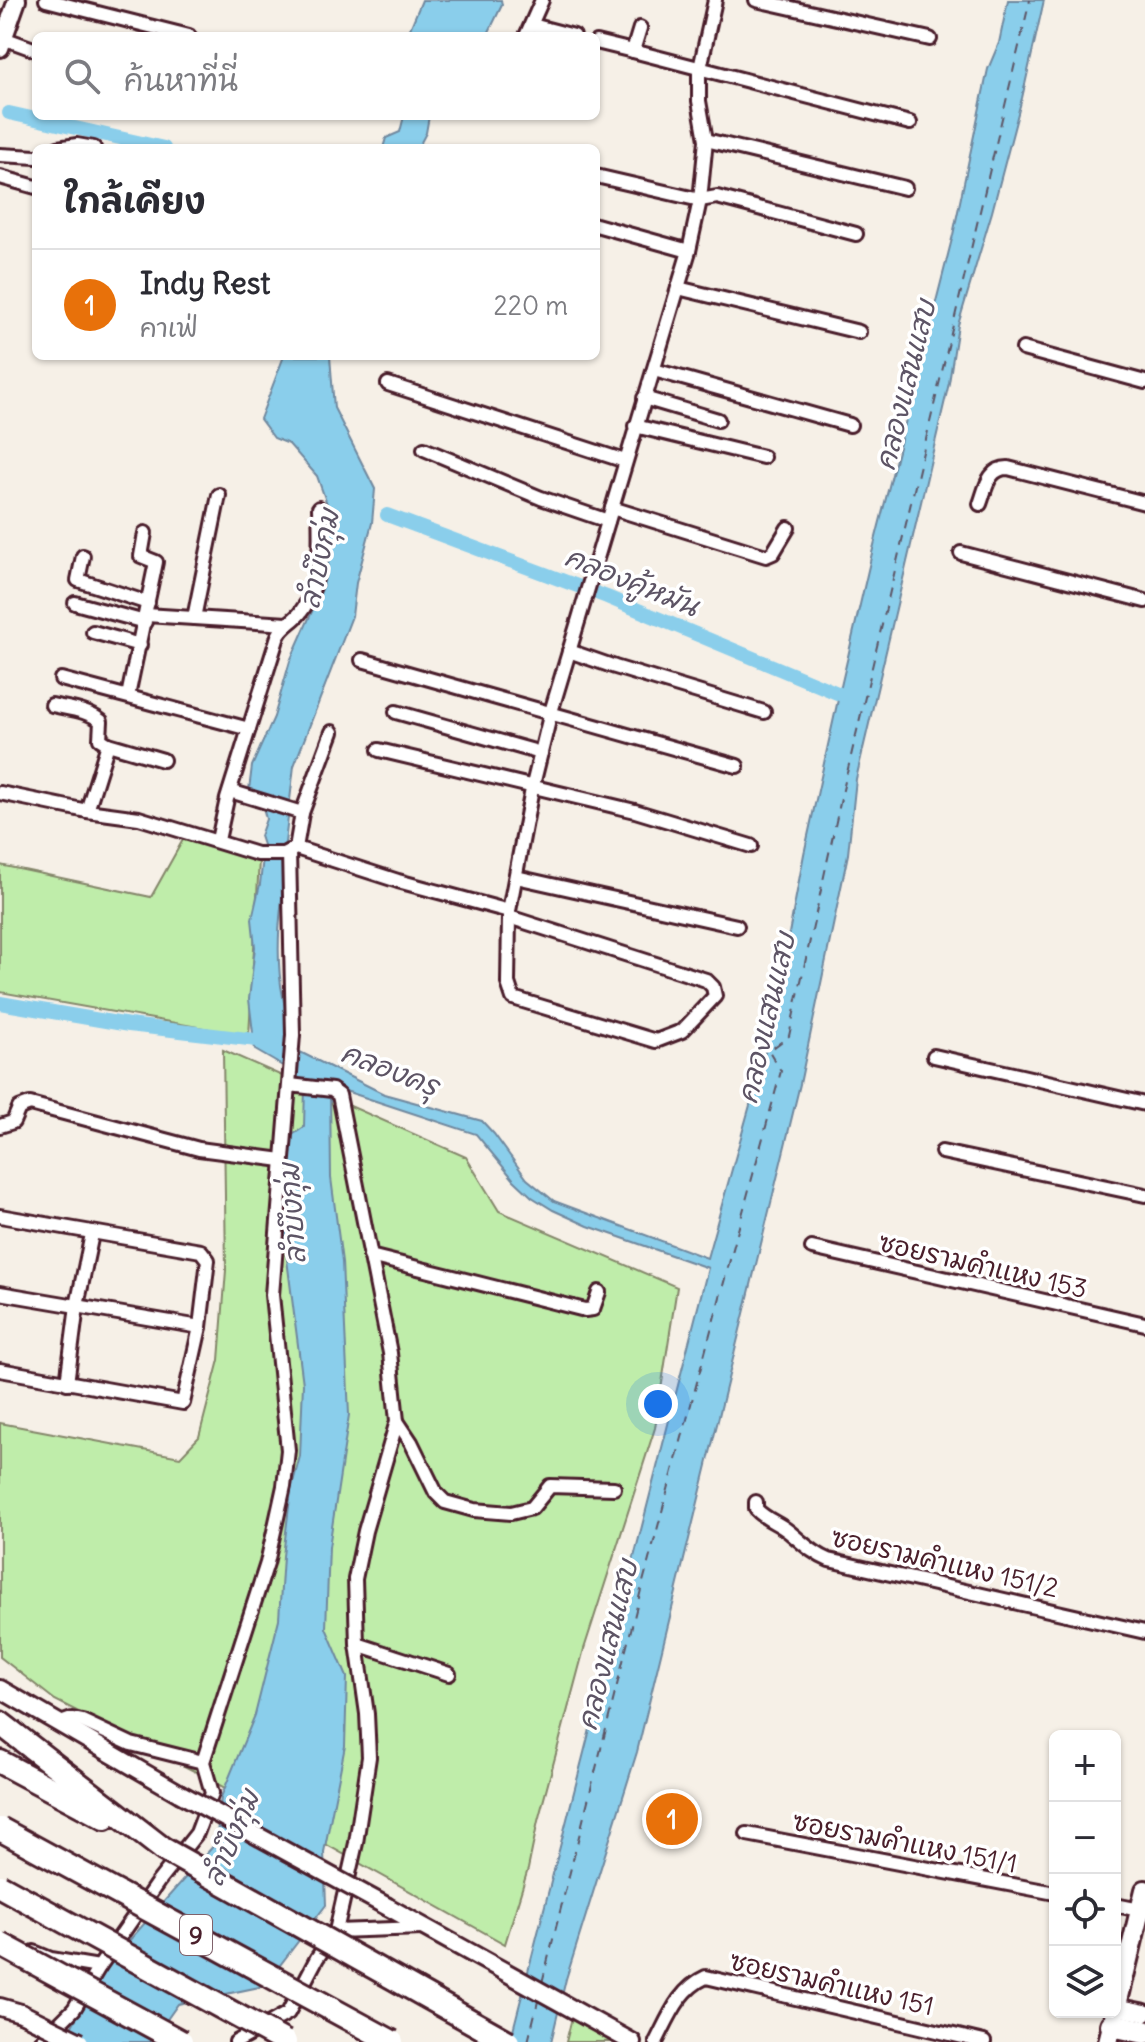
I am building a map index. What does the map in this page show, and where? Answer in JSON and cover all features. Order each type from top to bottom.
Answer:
[{"type":"highway","points":[[0,1723],[163,1849]]},
{"type":"highway","points":[[0,1762],[163,1849],[508,2042]]},
{"type":"highway","name":"9","points":[[0,1829],[392,2042]]},
{"type":"highway","name":"9","points":[[0,1886],[285,2042]]},
{"type":"highway","points":[[0,1944],[181,2042]]},
{"type":"highway","points":[[0,1954],[73,1984]]},
{"type":"highway","points":[[1112,2024],[1145,2032]]},
{"type":"main road","points":[[2,43],[17,0]]},
{"type":"main road","points":[[0,1689],[179,1793],[475,1953],[631,2042]]},
{"type":"main road","points":[[1112,2024],[1145,1890]]},
{"type":"main road","points":[[0,2007],[21,2013],[80,2042]]},
{"type":"main road","points":[[1112,2024],[1145,2013]]},
{"type":"street","points":[[46,0],[173,32]]},
{"type":"street","points":[[529,30],[542,0]]},
{"type":"street","points":[[0,793],[139,818],[261,854],[289,851],[398,881],[509,914],[706,980],[713,987],[715,996],[686,1028],[656,1041],[513,998],[508,983],[509,914],[532,789],[587,587],[689,251],[700,200],[706,140],[699,101],[700,67],[715,0]]},
{"type":"street","points":[[756,0],[930,39]]},
{"type":"street","points":[[633,51],[640,28]]},
{"type":"street","points":[[2,43],[32,49]]},
{"type":"street","points":[[600,43],[910,123]]},
{"type":"street","points":[[706,140],[905,188]]},
{"type":"street","points":[[0,155],[32,157]]},
{"type":"street","points":[[0,177],[32,186]]},
{"type":"street","points":[[600,177],[700,200],[717,197],[856,234]]},
{"type":"street","points":[[600,226],[689,251]]},
{"type":"street","points":[[678,288],[859,332]]},
{"type":"street","points":[[1023,349],[1145,382]]},
{"type":"street","points":[[654,370],[850,425]]},
{"type":"street","points":[[388,384],[625,461]]},
{"type":"street","points":[[644,398],[718,420]]},
{"type":"street","points":[[635,426],[763,457]]},
{"type":"street","points":[[424,449],[541,498],[766,556],[773,553],[788,528]]},
{"type":"street","points":[[980,504],[992,472],[997,468],[1008,468],[1145,503]]},
{"type":"street","points":[[194,618],[219,495]]},
{"type":"street","points":[[218,840],[278,636],[301,612],[314,582],[320,556],[319,508]]},
{"type":"street","points":[[128,696],[156,562],[141,556],[145,533]]},
{"type":"street","points":[[961,553],[1145,601]]},
{"type":"street","points":[[83,556],[78,580],[146,613]]},
{"type":"street","points":[[75,603],[194,618],[287,624]]},
{"type":"street","points":[[93,632],[140,645]]},
{"type":"street","points":[[569,651],[764,712]]},
{"type":"street","points":[[362,660],[737,766]]},
{"type":"street","points":[[61,679],[249,729]]},
{"type":"street","points":[[52,705],[90,713],[98,718],[101,721],[100,739],[108,744],[163,760]]},
{"type":"street","points":[[396,712],[541,753]]},
{"type":"street","points":[[41,2042],[74,2009],[99,1967],[203,1823],[212,1793],[203,1762],[267,1563],[284,1486],[288,1450],[272,1295],[282,1160],[292,1083],[289,851],[297,811],[332,732]]},
{"type":"street","points":[[87,811],[108,744]]},
{"type":"street","points":[[379,750],[532,789],[635,811],[751,846]]},
{"type":"street","points":[[230,791],[297,811]]},
{"type":"street","points":[[516,877],[737,926]]},
{"type":"street","points":[[934,1056],[1145,1104]]},
{"type":"street","points":[[236,2042],[288,2013],[317,1958],[336,1931],[356,1843],[369,1757],[367,1714],[357,1644],[355,1579],[365,1531],[397,1421],[393,1369],[339,1095],[332,1090],[292,1083]]},
{"type":"street","points":[[0,1126],[13,1122],[19,1108],[30,1104],[199,1149],[282,1160]]},
{"type":"street","points":[[942,1152],[1145,1195]]},
{"type":"street","points":[[0,1216],[201,1251],[208,1260],[200,1327],[184,1402],[181,1404],[0,1370]]},
{"type":"street","points":[[67,1383],[77,1306],[92,1234]]},
{"type":"street","name":"ซอยรามคำแหง 153","points":[[812,1248],[1145,1324]]},
{"type":"street","points":[[370,1256],[585,1310],[593,1309],[599,1292]]},
{"type":"street","points":[[0,1293],[200,1327]]},
{"type":"street","points":[[397,1421],[436,1493],[453,1505],[511,1513],[532,1508],[550,1486],[614,1488]]},
{"type":"street","name":"ซอยรามคำแหง 151/2","points":[[756,1502],[756,1509],[766,1519],[829,1560],[1145,1632]]},
{"type":"street","points":[[357,1644],[449,1674]]},
{"type":"street","points":[[58,1724],[72,1719],[82,1721],[131,1744],[203,1762]]},
{"type":"street","name":"ซอยรามคำแหง 151/1","points":[[747,1834],[1049,1892]]},
{"type":"street","points":[[1121,1906],[1140,1910]]},
{"type":"street","points":[[336,1931],[426,1927]]},
{"type":"street","points":[[0,1944],[15,1945],[51,1959],[99,1967]]},
{"type":"street","name":"ซอยรามคำแหง 151","points":[[656,2042],[684,1991],[693,1982],[706,1977],[984,2042]]},
{"type":"green space","points":[[184,838],[259,860],[249,1036],[0,992],[0,865],[151,897]]},
{"type":"green space","points":[[223,1050],[466,1157],[499,1211],[677,1287],[655,1428],[584,1649],[528,1869],[505,1944],[196,1772],[55,1700],[0,1657],[0,1423],[180,1457],[199,1437],[219,1360],[226,1270]]},
{"type":"green space","points":[[573,2014],[620,2042],[566,2042]]},
{"type":"water","points":[[422,0],[501,0],[502,5],[489,32],[409,32]]},
{"type":"water","name":"ลำบึงกุ่ม","points":[[1008,0],[1044,0],[992,212],[958,325],[949,383],[856,779],[848,854],[800,1084],[637,1752],[566,1979],[551,2042],[510,2042],[708,1268],[588,1226],[553,1210],[532,1197],[514,1180],[476,1134],[330,1086],[331,1178],[342,1262],[349,1415],[329,1547],[326,1628],[347,1677],[345,1746],[324,1852],[326,1905],[264,1986],[178,2004],[151,2042],[63,2042],[103,1970],[216,1843],[221,1797],[255,1715],[279,1619],[291,1490],[300,1456],[303,1384],[284,1236],[291,1136],[304,1127],[305,1087],[286,1068],[255,1050],[249,999],[255,947],[252,919],[264,848],[260,836],[266,819],[261,799],[249,790],[252,766],[274,717],[290,661],[322,589],[330,542],[328,507],[317,476],[289,444],[274,438],[260,419],[282,360],[330,360],[334,408],[375,489],[372,523],[356,583],[352,616],[294,766],[285,843],[280,849],[288,860],[279,928],[280,980],[298,1051],[384,1094],[482,1121],[527,1179],[554,1201],[707,1258],[770,1034],[804,854],[839,695],[953,235],[988,69],[999,43]]},
{"type":"water","points":[[403,120],[428,120],[420,144],[384,144],[386,138],[400,132]]},
{"type":"waterway","points":[[9,113],[32,118]]},
{"type":"waterway","points":[[40,120],[146,144]]},
{"type":"waterway","name":"คลองคู้หมัน","points":[[387,515],[607,597],[854,700]]},
{"type":"waterway","name":"คลองครุ","points":[[0,1003],[129,1025],[273,1042]]},
{"type":"ferry route","points":[[542,1983],[643,1582],[781,1071],[769,1051],[789,1036],[842,794],[1030,0]]},
{"type":"ferry route","points":[[528,2042],[539,1997]]},
{"type":"place","name":"Indy Rest","points":[[672,1819]]},
{"type":"water label","name":"คลองแสนแสบ","points":[[905,385]]},
{"type":"water label","name":"คลองแสนแสบ","points":[[766,1018]]},
{"type":"water label","name":"คลองแสนแสบ","points":[[607,1645]]}]
